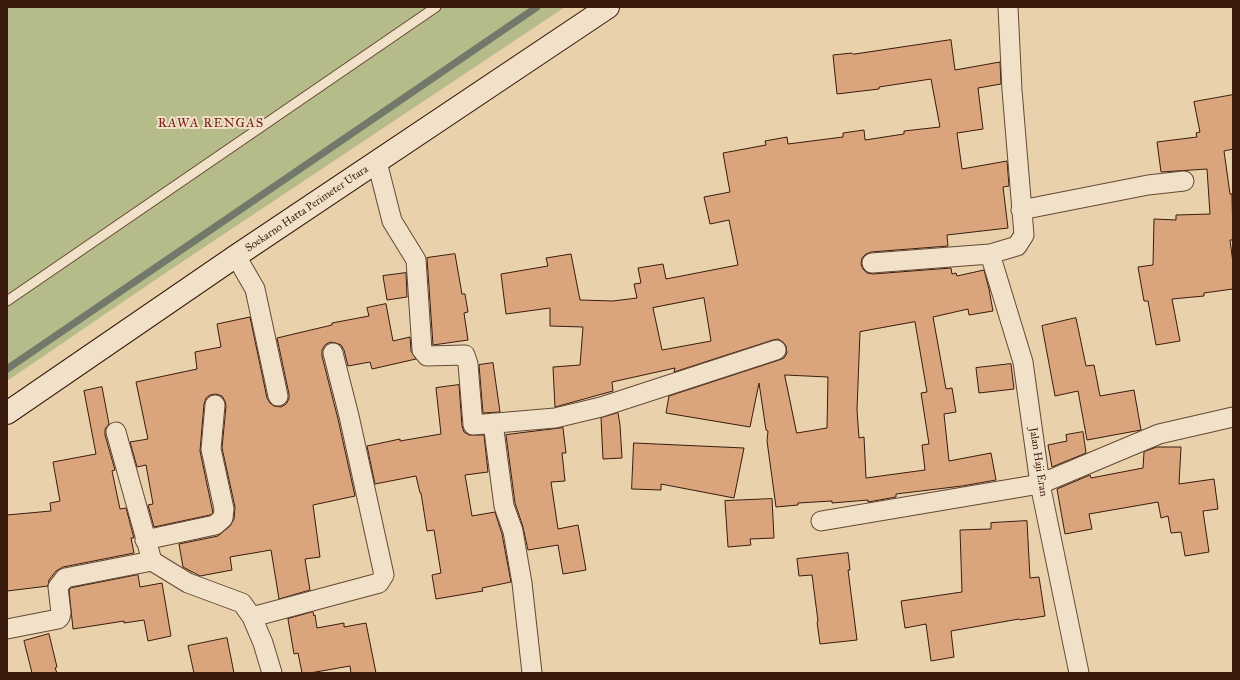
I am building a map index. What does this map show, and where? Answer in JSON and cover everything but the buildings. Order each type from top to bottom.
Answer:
[{"type":"main road","name":"Soekarno Hatta Perimeter Utara","points":[[7,413],[236,256],[608,7]]},
{"type":"street","points":[[872,263],[990,254],[1017,246],[1024,235],[1021,210],[1008,7]]},
{"type":"street","points":[[377,162],[392,221],[416,260],[422,350],[427,356],[465,355],[468,364],[473,425],[555,418],[601,407],[776,350]]},
{"type":"street","points":[[1021,210],[1148,185],[1184,181]]},
{"type":"street","name":"Jalan Haji Eran","points":[[990,254],[1023,362],[1040,484],[1079,673]]},
{"type":"street","points":[[236,256],[255,289],[278,396]]},
{"type":"street","points":[[252,617],[379,583],[384,575],[349,416],[333,353]]},
{"type":"street","points":[[145,540],[215,525],[223,518],[224,509],[211,449],[215,405]]},
{"type":"street","points":[[821,521],[1040,484],[1160,434],[1233,417]]},
{"type":"street","points":[[492,423],[504,506],[513,531],[522,583],[532,673]]},
{"type":"street","points":[[116,432],[152,561],[188,583],[242,603],[252,617],[263,643],[272,673]]},
{"type":"street","points":[[7,629],[58,619],[61,613],[58,587],[65,578],[152,561]]},
{"type":"lane","points":[[7,301],[436,7]]},
{"type":"green space","points":[[7,7],[565,7],[155,280],[7,381]]},
{"type":"waterway","points":[[7,369],[537,7]]},
{"type":"district","name":"RAWA RENGAS","points":[[211,124]]}]
